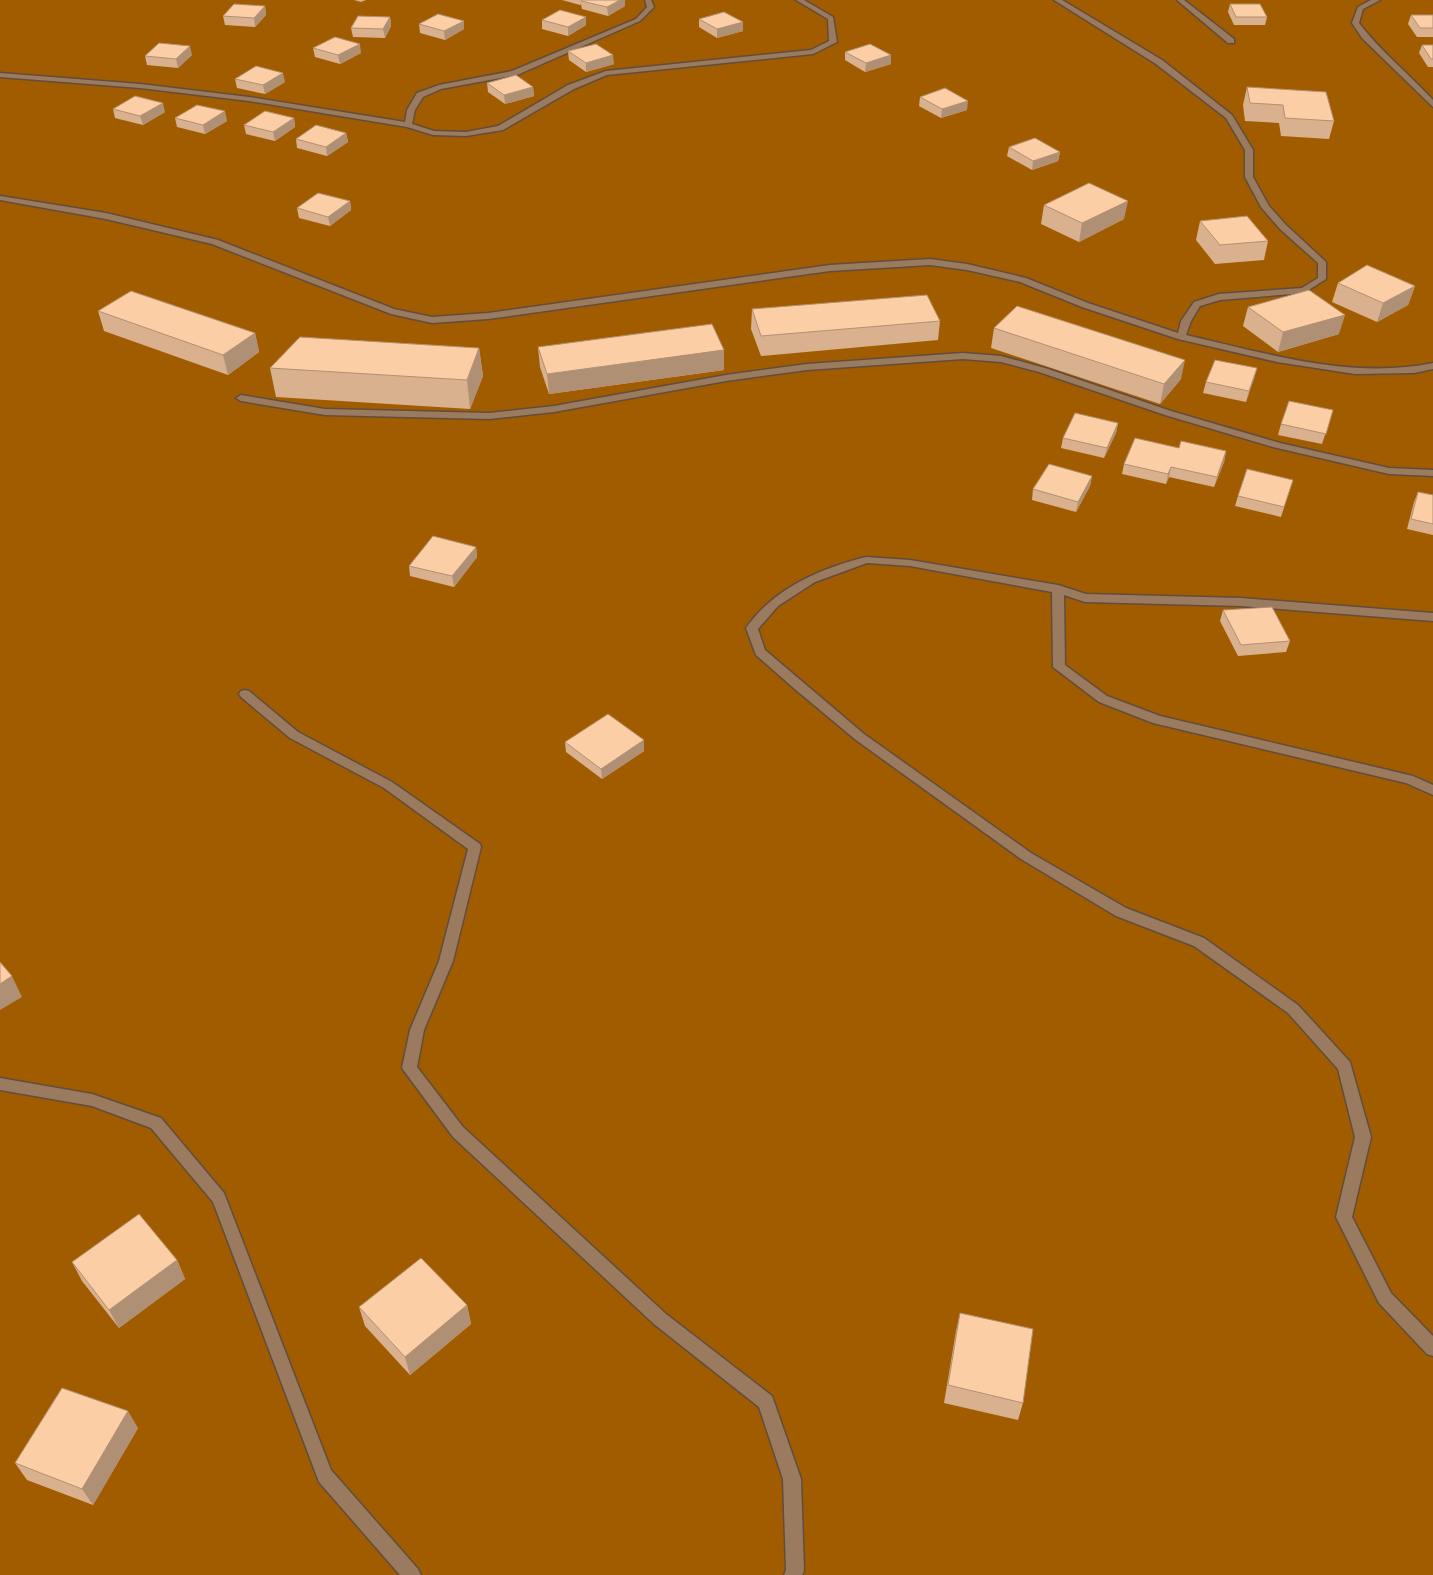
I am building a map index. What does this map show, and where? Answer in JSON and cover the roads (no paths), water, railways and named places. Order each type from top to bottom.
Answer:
[{"type":"street","points":[[408,125],[411,110],[420,95],[439,87],[514,72],[638,20],[652,7],[648,0]]},
{"type":"street","points":[[0,75],[140,86],[240,98],[408,125],[433,133],[466,134],[500,128],[571,87],[606,73],[813,52],[833,42],[831,18],[799,0]]},
{"type":"street","points":[[1057,0],[1159,62],[1229,117],[1249,150],[1249,177],[1265,207],[1283,227],[1322,262],[1322,279],[1304,290],[1219,297],[1197,304],[1186,321],[1181,337]]},
{"type":"street","points":[[1180,0],[1231,41]]},
{"type":"street","points":[[1377,0],[1360,8],[1356,23],[1365,36],[1405,74],[1433,105]]},
{"type":"street","points":[[0,198],[106,216],[215,242],[391,311],[432,320],[488,316],[830,268],[930,262],[967,267],[1023,280],[1085,304],[1181,337],[1277,359],[1355,371],[1414,370],[1433,366]]},
{"type":"street","points":[[241,398],[325,412],[489,416],[554,409],[726,378],[807,367],[963,356],[1001,359],[1042,370],[1168,413],[1278,445],[1388,471],[1433,473]]},
{"type":"street","points":[[1433,617],[1241,602],[1085,598],[1058,589],[910,563],[866,560],[811,580],[774,603],[752,628],[760,652],[860,737],[1026,856],[1121,912],[1199,942],[1293,1009],[1345,1066],[1363,1137],[1344,1217],[1385,1298],[1433,1348]]},
{"type":"street","points":[[1058,589],[1059,667],[1103,699],[1157,720],[1409,779],[1433,790]]},
{"type":"street","points":[[245,694],[294,735],[388,785],[475,847],[446,961],[417,1030],[409,1068],[458,1132],[660,1319],[766,1402],[792,1480],[795,1571],[792,1575]]},
{"type":"street","points":[[0,1084],[92,1100],[156,1123],[218,1198],[325,1476],[412,1575]]}]
